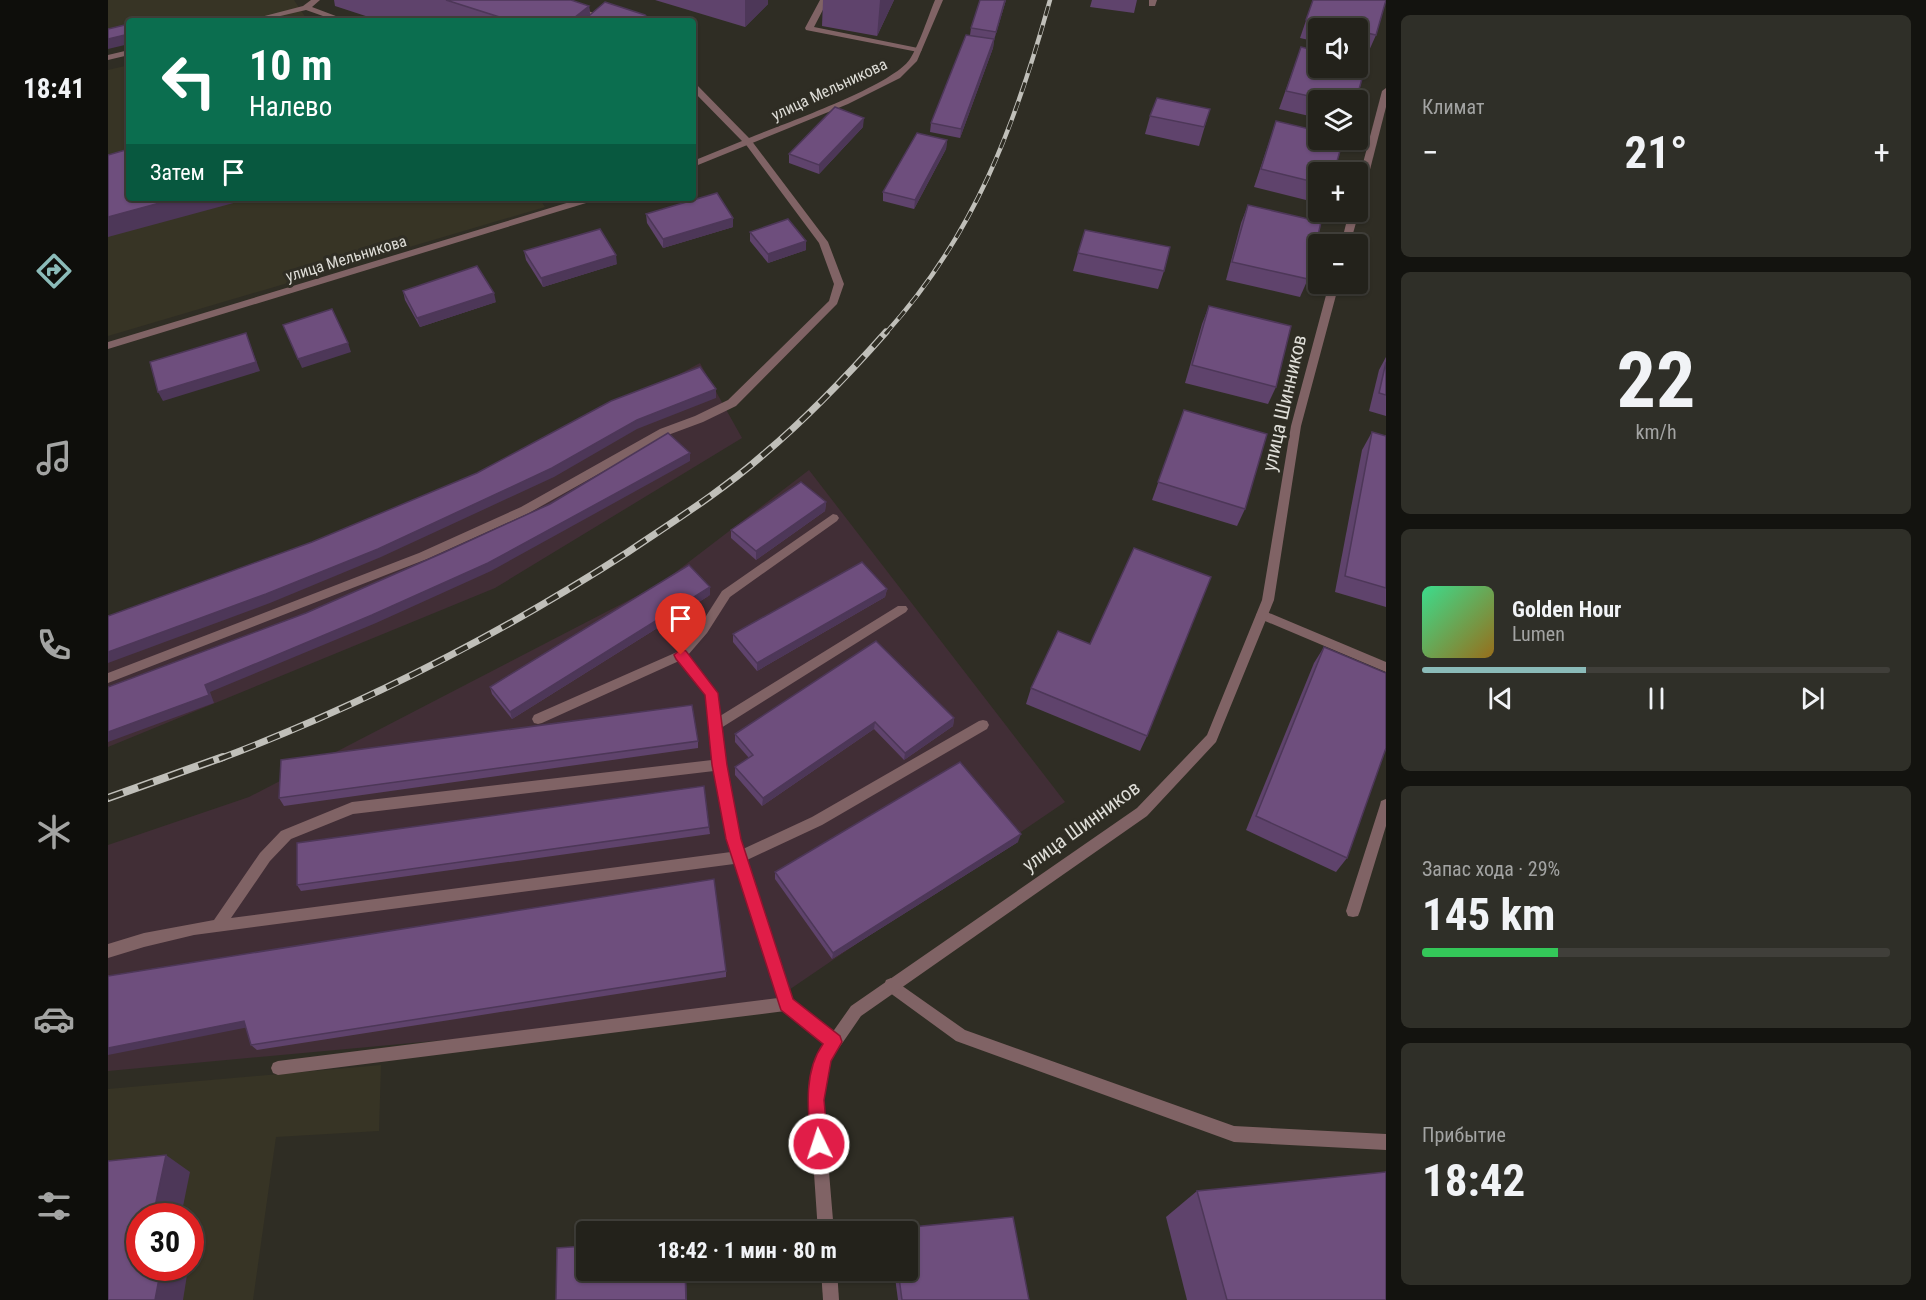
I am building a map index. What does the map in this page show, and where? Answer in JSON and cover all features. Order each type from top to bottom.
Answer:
[{"type":"street","points":[[262,18],[306,8],[316,0]]},
{"type":"street","points":[[824,0],[809,28],[918,50]]},
{"type":"street","name":"улица Мельникова","points":[[696,163],[845,102],[897,76],[913,61],[939,0]]},
{"type":"street","points":[[553,1],[605,18]]},
{"type":"street","points":[[306,8],[336,18]]},
{"type":"street","points":[[108,58],[126,53]]},
{"type":"street","points":[[108,678],[423,556],[525,510],[664,432],[732,403],[834,302],[839,284],[823,242],[748,142],[696,89]]},
{"type":"street","points":[[1367,162],[1386,91]]},
{"type":"street","name":"улица Мельникова","points":[[108,346],[576,201]]},
{"type":"street","name":"улица Шинников","points":[[825,1221],[816,1100],[823,1058],[856,1011],[1142,812],[1212,738],[1268,600],[1296,426],[1332,294]]},
{"type":"street","points":[[538,719],[681,655],[703,630],[726,594],[833,518]]},
{"type":"street","points":[[715,725],[902,609]]},
{"type":"street","points":[[1262,615],[1386,667]]},
{"type":"street","points":[[681,655],[711,693],[719,765],[733,839],[787,1004],[834,1042]]},
{"type":"street","points":[[108,951],[144,940],[217,927],[739,857],[817,821],[983,725]]},
{"type":"street","points":[[217,927],[265,857],[286,835],[352,808],[719,765]]},
{"type":"street","points":[[1353,911],[1386,805]]},
{"type":"street","points":[[891,985],[961,1036],[1234,1134],[1386,1142]]},
{"type":"street","points":[[278,1068],[787,1004]]},
{"type":"street","points":[[830,1281],[831,1300]]},
{"type":"shaded area","points":[[108,0],[294,0],[306,18],[126,18],[126,35],[108,39]]},
{"type":"shaded area","points":[[126,66],[126,201],[541,201],[545,207],[108,336],[108,70]]},
{"type":"shaded area","points":[[700,363],[742,438],[495,588],[108,747],[108,619],[479,482]]},
{"type":"shaded area","points":[[809,470],[1065,802],[758,1011],[108,1071],[108,845],[249,797],[660,584]]},
{"type":"shaded area","points":[[381,1065],[379,1131],[276,1137],[253,1300],[108,1300],[108,1089]]},
{"type":"building","points":[[446,0],[571,0],[589,6],[574,18],[503,18]]},
{"type":"building","points":[[980,0],[1005,0],[996,32],[971,28]]},
{"type":"building","points":[[1313,0],[1386,0],[1376,35],[1368,33],[1368,18],[1308,18],[1306,20]]},
{"type":"building","points":[[605,2],[645,15],[648,18],[586,18]]},
{"type":"building","points":[[126,25],[126,35],[108,39],[108,29]]},
{"type":"building","points":[[966,35],[994,39],[961,129],[931,123]]},
{"type":"building","points":[[1301,47],[1308,49],[1308,78],[1362,78],[1359,90],[1308,90],[1308,96],[1286,91]]},
{"type":"building","points":[[1157,98],[1210,109],[1204,127],[1150,116]]},
{"type":"building","points":[[835,107],[864,118],[819,165],[789,154]]},
{"type":"building","points":[[1276,121],[1308,129],[1308,150],[1340,150],[1337,162],[1308,162],[1308,181],[1261,169]]},
{"type":"building","points":[[917,133],[947,140],[915,200],[883,192]]},
{"type":"building","points":[[126,150],[126,201],[167,201],[108,217],[108,155]]},
{"type":"building","points":[[717,193],[733,218],[663,239],[646,214],[696,201]]},
{"type":"building","points":[[1248,205],[1308,219],[1308,222],[1321,222],[1318,234],[1308,234],[1308,279],[1232,262]]},
{"type":"building","points":[[788,219],[806,241],[768,254],[750,232]]},
{"type":"building","points":[[600,229],[616,255],[541,278],[524,251]]},
{"type":"building","points":[[1085,230],[1170,247],[1164,271],[1078,253]]},
{"type":"building","points":[[477,266],[494,293],[417,318],[403,291]]},
{"type":"building","points":[[1209,306],[1291,326],[1276,387],[1192,365]]},
{"type":"building","points":[[332,309],[348,343],[298,359],[283,325]]},
{"type":"building","points":[[246,333],[256,362],[158,392],[150,362]]},
{"type":"building","points":[[1386,362],[1386,395],[1379,393]]},
{"type":"building","points":[[700,367],[716,389],[637,420],[552,468],[378,549],[266,594],[108,652],[108,616],[312,542],[477,473],[611,401]]},
{"type":"building","points":[[1184,410],[1267,434],[1245,509],[1158,482]]},
{"type":"building","points":[[1372,432],[1386,436],[1386,588],[1345,576]]},
{"type":"building","points":[[668,433],[690,453],[488,563],[372,615],[205,685],[209,695],[108,732],[108,687],[306,613],[445,552],[550,504]]},
{"type":"building","points":[[801,482],[826,502],[756,551],[731,530]]},
{"type":"building","points":[[1134,548],[1211,577],[1147,736],[1031,688],[1058,631],[1090,644]]},
{"type":"building","points":[[862,562],[887,589],[757,663],[733,634]]},
{"type":"building","points":[[689,565],[710,587],[510,712],[490,687]]},
{"type":"building","points":[[876,641],[954,718],[905,753],[875,722],[763,798],[735,767],[753,755],[735,734]]},
{"type":"building","points":[[1324,647],[1386,673],[1386,748],[1347,858],[1256,816]]},
{"type":"building","points":[[692,705],[698,741],[279,798],[281,760]]},
{"type":"building","points":[[960,762],[1021,834],[833,953],[775,872]]},
{"type":"building","points":[[704,786],[709,827],[297,885],[297,843]]},
{"type":"building","points":[[714,879],[726,971],[251,1045],[244,1021],[108,1048],[108,976]]},
{"type":"building","points":[[166,1155],[156,1203],[126,1203],[126,1281],[159,1281],[155,1300],[108,1300],[108,1161]]},
{"type":"building","points":[[1386,1172],[1386,1300],[1227,1300],[1197,1191]]},
{"type":"building","points":[[1013,1217],[1029,1300],[902,1300],[899,1281],[918,1281],[918,1226]]},
{"type":"building","points":[[576,1247],[576,1281],[685,1281],[686,1300],[556,1300],[557,1248]]},
{"type":"railway","points":[[885,334],[916,297],[943,258],[988,178],[1022,92],[1050,0]]},
{"type":"railway","points":[[219,759],[326,716],[378,692],[480,640],[628,552],[748,468],[827,395],[886,332]]},
{"type":"railway","points":[[108,798],[223,757]]},
{"type":"route","points":[[681,655],[711,693],[719,765],[733,839],[787,1004],[834,1042],[823,1058],[816,1100],[819,1144]]}]
